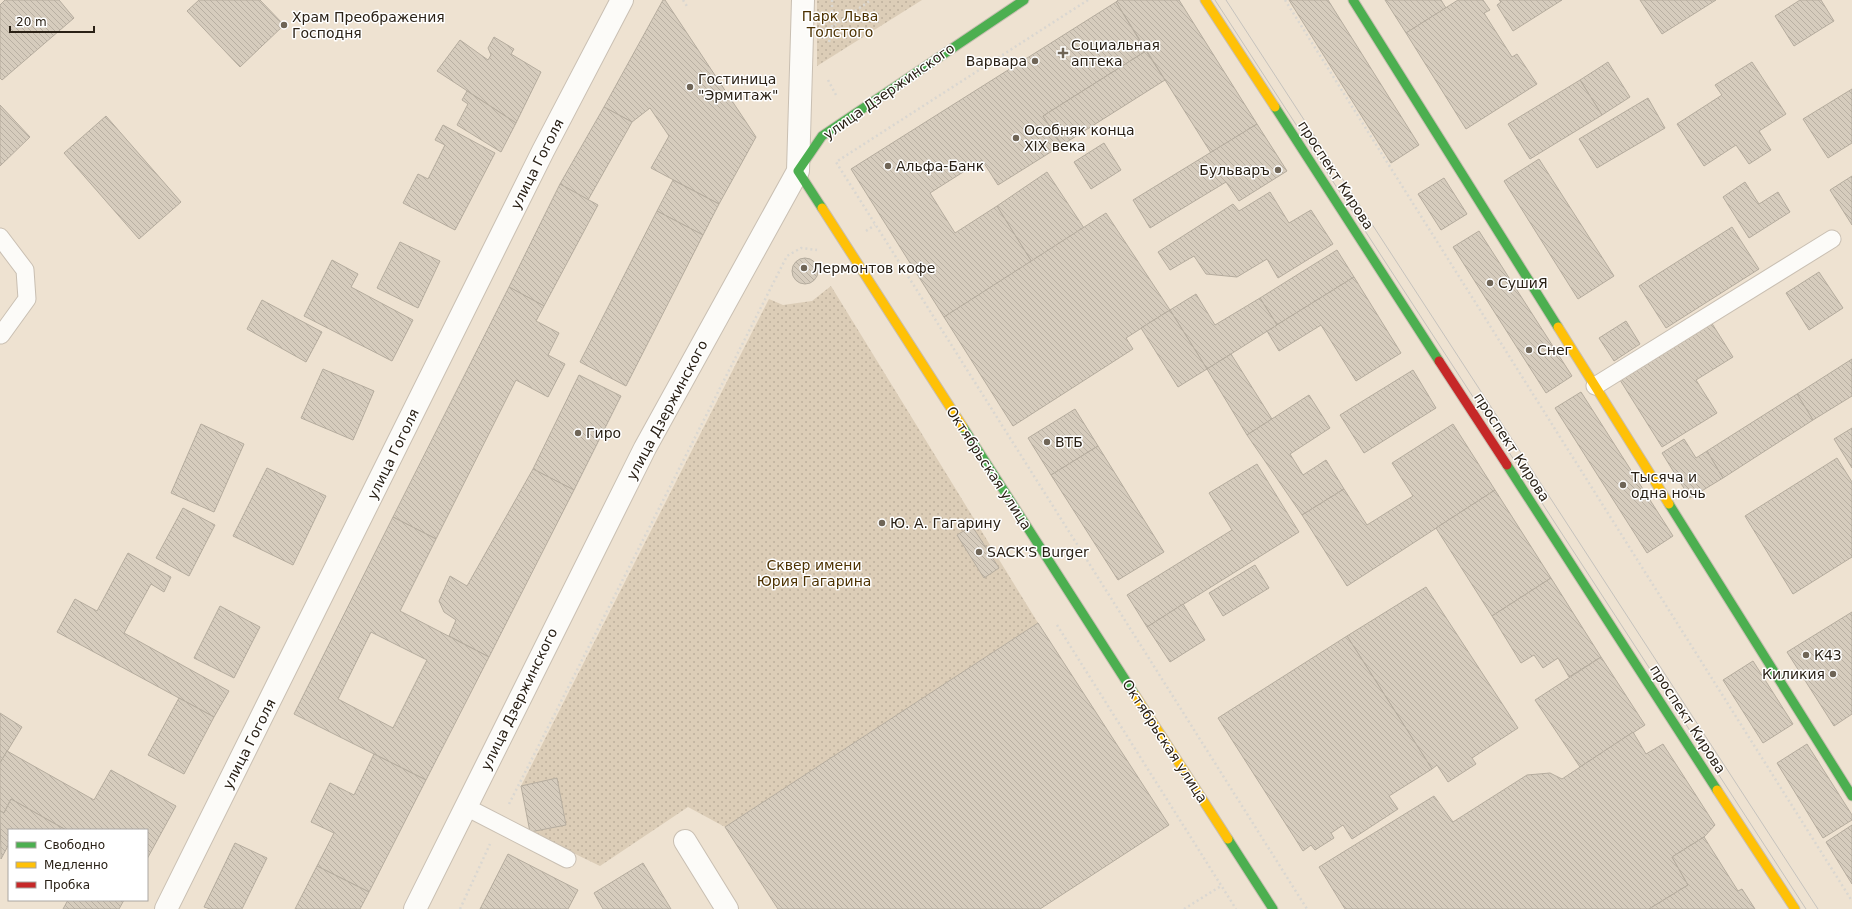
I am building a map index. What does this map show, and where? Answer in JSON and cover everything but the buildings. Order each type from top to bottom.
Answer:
[{"type":"street","name":"улица Гоголя","points":[[166,909],[543,151],[622,0]]},
{"type":"street","points":[[798,171],[803,0]]},
{"type":"street","name":"улица Дзержинского","points":[[415,909],[645,448],[798,171],[822,136],[1024,0]]},
{"type":"street","name":"проспект Кирова","points":[[1205,0],[1795,909]]},
{"type":"street","points":[[1353,0],[1852,796]]},
{"type":"street","name":"Октябрьская улица","points":[[798,171],[1273,909]]},
{"type":"street","points":[[685,841],[727,909]]},
{"type":"lane","points":[[0,237],[25,270],[27,299],[1,335]]},
{"type":"lane","points":[[1595,386],[1832,239]]},
{"type":"lane","points":[[466,806],[567,859]]},
{"type":"path","points":[[683,0],[688,8]]},
{"type":"path","points":[[832,0],[832,27],[871,0]]},
{"type":"path","points":[[1088,0],[836,162],[1307,909]]},
{"type":"path","points":[[1285,0],[1852,901]]},
{"type":"path","points":[[460,909],[526,768],[787,256],[802,248],[815,249],[820,253]]},
{"type":"path","points":[[1056,624],[1236,909]]},
{"type":"path","points":[[1184,909],[1222,886]]},
{"type":"green space","name":"Парк Льва Толстого","points":[[817,0],[922,0],[817,66]]},
{"type":"green space","name":"Сквер имени Юрия Гагарина","points":[[831,286],[1038,623],[725,827],[688,807],[600,866],[530,832],[566,825],[557,779],[521,786],[769,299],[783,305],[812,301]]},
{"type":"tram line","points":[[1215,0],[1806,909]]},
{"type":"tram line","points":[[1226,0],[1818,909]]},
{"type":"traffic: fast","points":[[822,208],[798,171],[822,136],[1024,0]]},
{"type":"traffic: fast","points":[[1353,0],[1558,327]]},
{"type":"traffic: fast","points":[[1275,107],[1439,361]]},
{"type":"traffic: fast","points":[[963,427],[1135,695]]},
{"type":"traffic: fast","points":[[1507,465],[1717,790]]},
{"type":"traffic: fast","points":[[1669,504],[1852,796]]},
{"type":"traffic: fast","points":[[1228,839],[1273,909]]},
{"type":"traffic: slow","points":[[1205,0],[1275,107]]},
{"type":"traffic: slow","points":[[822,208],[963,427]]},
{"type":"traffic: slow","points":[[1558,327],[1669,504]]},
{"type":"traffic: slow","points":[[1135,695],[1228,839]]},
{"type":"traffic: slow","points":[[1717,790],[1795,909]]},
{"type":"traffic: jam","points":[[1439,361],[1507,465]]},
{"type":"place","name":"Храм Преображения Господня","points":[[284,25]]},
{"type":"place","name":"Социальная аптека","points":[[1063,53]]},
{"type":"place","name":"Варвара","points":[[1035,61]]},
{"type":"place","name":"Гостиница \"Эрмитаж\"","points":[[690,87]]},
{"type":"place","name":"Особняк конца XIX века","points":[[1016,138]]},
{"type":"place","name":"Альфа-Банк","points":[[888,166]]},
{"type":"place","name":"Бульваръ","points":[[1278,170]]},
{"type":"place","name":"Лермонтов кофе","points":[[804,268]]},
{"type":"place","name":"СушиЯ","points":[[1490,283]]},
{"type":"place","name":"Снег","points":[[1529,350]]},
{"type":"place","name":"Гиро","points":[[578,433]]},
{"type":"place","name":"ВТБ","points":[[1047,442]]},
{"type":"place","name":"Тысяча и одна ночь","points":[[1623,485]]},
{"type":"place","name":"Ю. А. Гагарину","points":[[882,523]]},
{"type":"place","name":"SACK'S Burger","points":[[979,552]]},
{"type":"place","name":"К43","points":[[1806,655]]},
{"type":"place","name":"Киликия","points":[[1833,674]]}]
